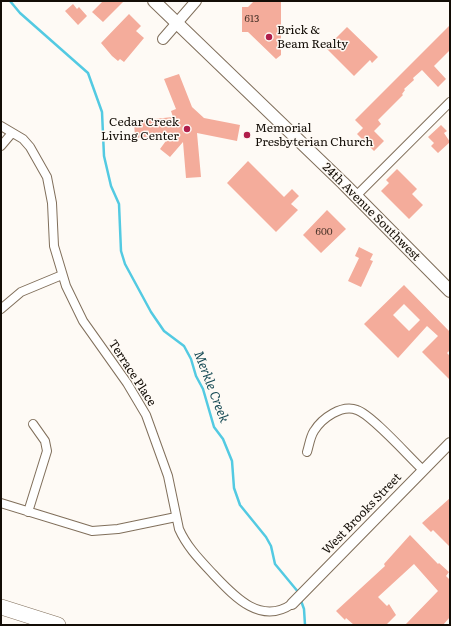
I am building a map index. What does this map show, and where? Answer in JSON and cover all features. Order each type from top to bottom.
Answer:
[{"type":"highway","points":[[1,607],[58,625]]},
{"type":"main road","name":"24th Avenue Southwest","points":[[154,1],[176,24],[356,196],[450,291]]},
{"type":"street","points":[[163,39],[196,1]]},
{"type":"street","points":[[356,196],[450,102]]},
{"type":"street","name":"Terrace Place","points":[[1,126],[23,139],[30,147],[46,177],[52,203],[53,240],[62,275],[77,312],[127,383],[146,415],[168,476],[176,517],[183,538],[193,552],[239,602],[250,608],[263,612],[280,610],[292,604]]},
{"type":"street","points":[[1,146],[12,133]]},
{"type":"street","points":[[1,309],[22,292],[62,275]]},
{"type":"street","points":[[307,452],[314,431],[339,410],[352,408],[366,415],[423,470]]},
{"type":"street","points":[[28,512],[47,451],[45,441],[33,424]]},
{"type":"street","name":"West Brooks Street","points":[[292,604],[450,443]]},
{"type":"street","points":[[1,503],[92,531],[118,529],[176,517]]},
{"type":"building","points":[[103,1],[124,1],[103,22],[92,12]]},
{"type":"building","points":[[254,1],[281,1],[281,55],[276,59],[248,32],[242,32],[242,7],[248,7]]},
{"type":"building","points":[[73,4],[77,9],[79,7],[87,16],[78,25],[65,11]]},
{"type":"building","points":[[129,14],[141,26],[136,31],[144,38],[124,62],[120,59],[118,61],[101,43]]},
{"type":"building","points":[[450,25],[450,50],[434,66],[446,79],[438,87],[422,70],[413,78],[414,80],[404,89],[403,95],[378,120],[381,124],[374,131],[384,141],[374,151],[357,134],[363,128],[355,120]]},
{"type":"building","points":[[347,27],[378,57],[372,63],[370,60],[354,76],[326,48]]},
{"type":"building","name":"Cedar Creek Living Center","points":[[179,74],[192,107],[204,118],[240,125],[237,141],[197,133],[201,177],[186,178],[183,142],[170,157],[160,149],[171,134],[135,138],[134,121],[173,117],[171,111],[176,109],[164,79]]},
{"type":"building","points":[[441,125],[447,131],[444,133],[450,142],[438,153],[431,146],[434,143],[428,137]]},
{"type":"building","points":[[248,161],[284,197],[292,189],[299,196],[291,204],[298,210],[276,232],[227,183]]},
{"type":"building","points":[[397,169],[417,189],[412,194],[423,205],[409,219],[381,191],[389,183],[386,180]]},
{"type":"building","points":[[327,210],[346,229],[321,253],[303,235]]},
{"type":"building","points":[[359,247],[373,254],[370,260],[373,261],[361,287],[348,281],[359,258],[355,256]]},
{"type":"building","points":[[404,285],[450,332],[450,350],[447,353],[450,356],[450,380],[422,352],[438,336],[427,326],[398,358],[364,324]],"holes":[[[404,304],[420,320],[409,331],[393,315]]]},
{"type":"building","points":[[450,498],[450,547],[433,530],[431,532],[422,523]]},
{"type":"building","points":[[410,535],[438,564],[439,563],[449,572],[446,576],[450,580],[450,617],[443,625],[405,625],[438,591],[414,564],[378,597],[387,606],[389,604],[396,615],[386,625],[354,625],[346,618],[345,620],[336,611],[385,566],[384,564]]},
{"type":"waterway","name":"Merkle Creek","points":[[10,1],[20,13],[88,73],[102,112],[104,156],[111,186],[119,204],[121,251],[125,264],[151,312],[164,331],[184,346],[191,359],[196,376],[203,389],[214,427],[223,439],[232,461],[234,488],[240,505],[266,537],[271,546],[275,564],[299,593]]},
{"type":"waterway","name":"Merkle Creek","points":[[300,598],[304,609],[305,625]]},
{"type":"place","name":"Brick & Beam Realty","points":[[269,37]]},
{"type":"place","name":"Cedar Creek Living Center","points":[[187,129]]},
{"type":"place","name":"Memorial Presbyterian Church","points":[[247,135]]}]
